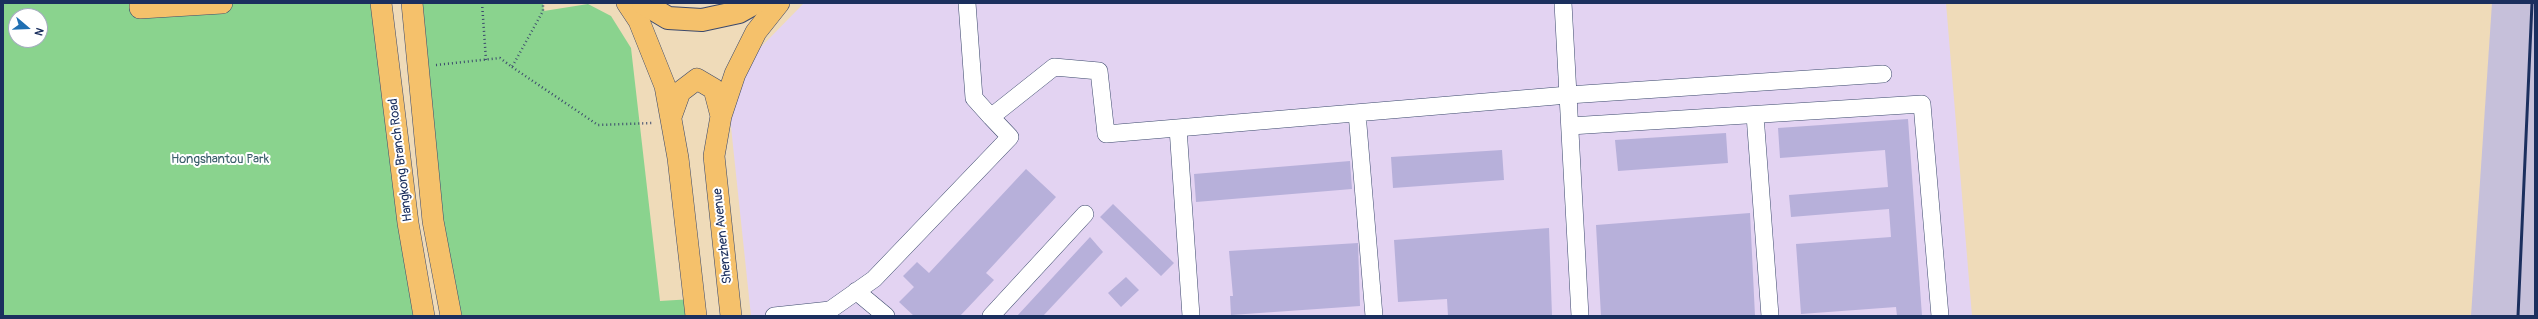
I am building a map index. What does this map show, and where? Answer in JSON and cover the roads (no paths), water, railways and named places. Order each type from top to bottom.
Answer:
[{"type":"highway","points":[[643,3],[668,18],[702,20],[739,12],[755,3]]},
{"type":"main road","points":[[140,3],[140,8],[222,3]]},
{"type":"main road","name":"Hangkong Branch Road","points":[[381,3],[408,223],[424,316]]},
{"type":"main road","name":"Hangkong Branch Road","points":[[412,3],[432,222],[451,316]]},
{"type":"main road","points":[[627,3],[638,21],[665,86],[678,158],[696,316]]},
{"type":"main road","name":"Shenzhen Avenue","points":[[731,316],[714,156],[721,116],[735,74],[756,32],[779,3]]},
{"type":"main road","points":[[671,120],[680,92],[697,79],[714,89],[721,116]]},
{"type":"lane","points":[[774,316],[830,310],[874,279],[1010,137],[974,98],[967,3]]},
{"type":"lane","points":[[1563,3],[1580,316]]},
{"type":"lane","points":[[991,117],[1054,67],[1099,71],[1106,134],[1568,95],[1883,74]]},
{"type":"lane","points":[[1570,126],[1922,104],[1940,316]]},
{"type":"lane","points":[[1357,113],[1374,316]]},
{"type":"lane","points":[[1755,114],[1770,316]]},
{"type":"lane","points":[[1178,128],[1191,316]]},
{"type":"lane","points":[[991,316],[1085,214]]},
{"type":"lane","points":[[856,291],[886,316]]},
{"type":"railway","points":[[2518,316],[2532,3]]},
{"type":"park label","name":"Hongshantou Park","points":[[220,160]]}]
